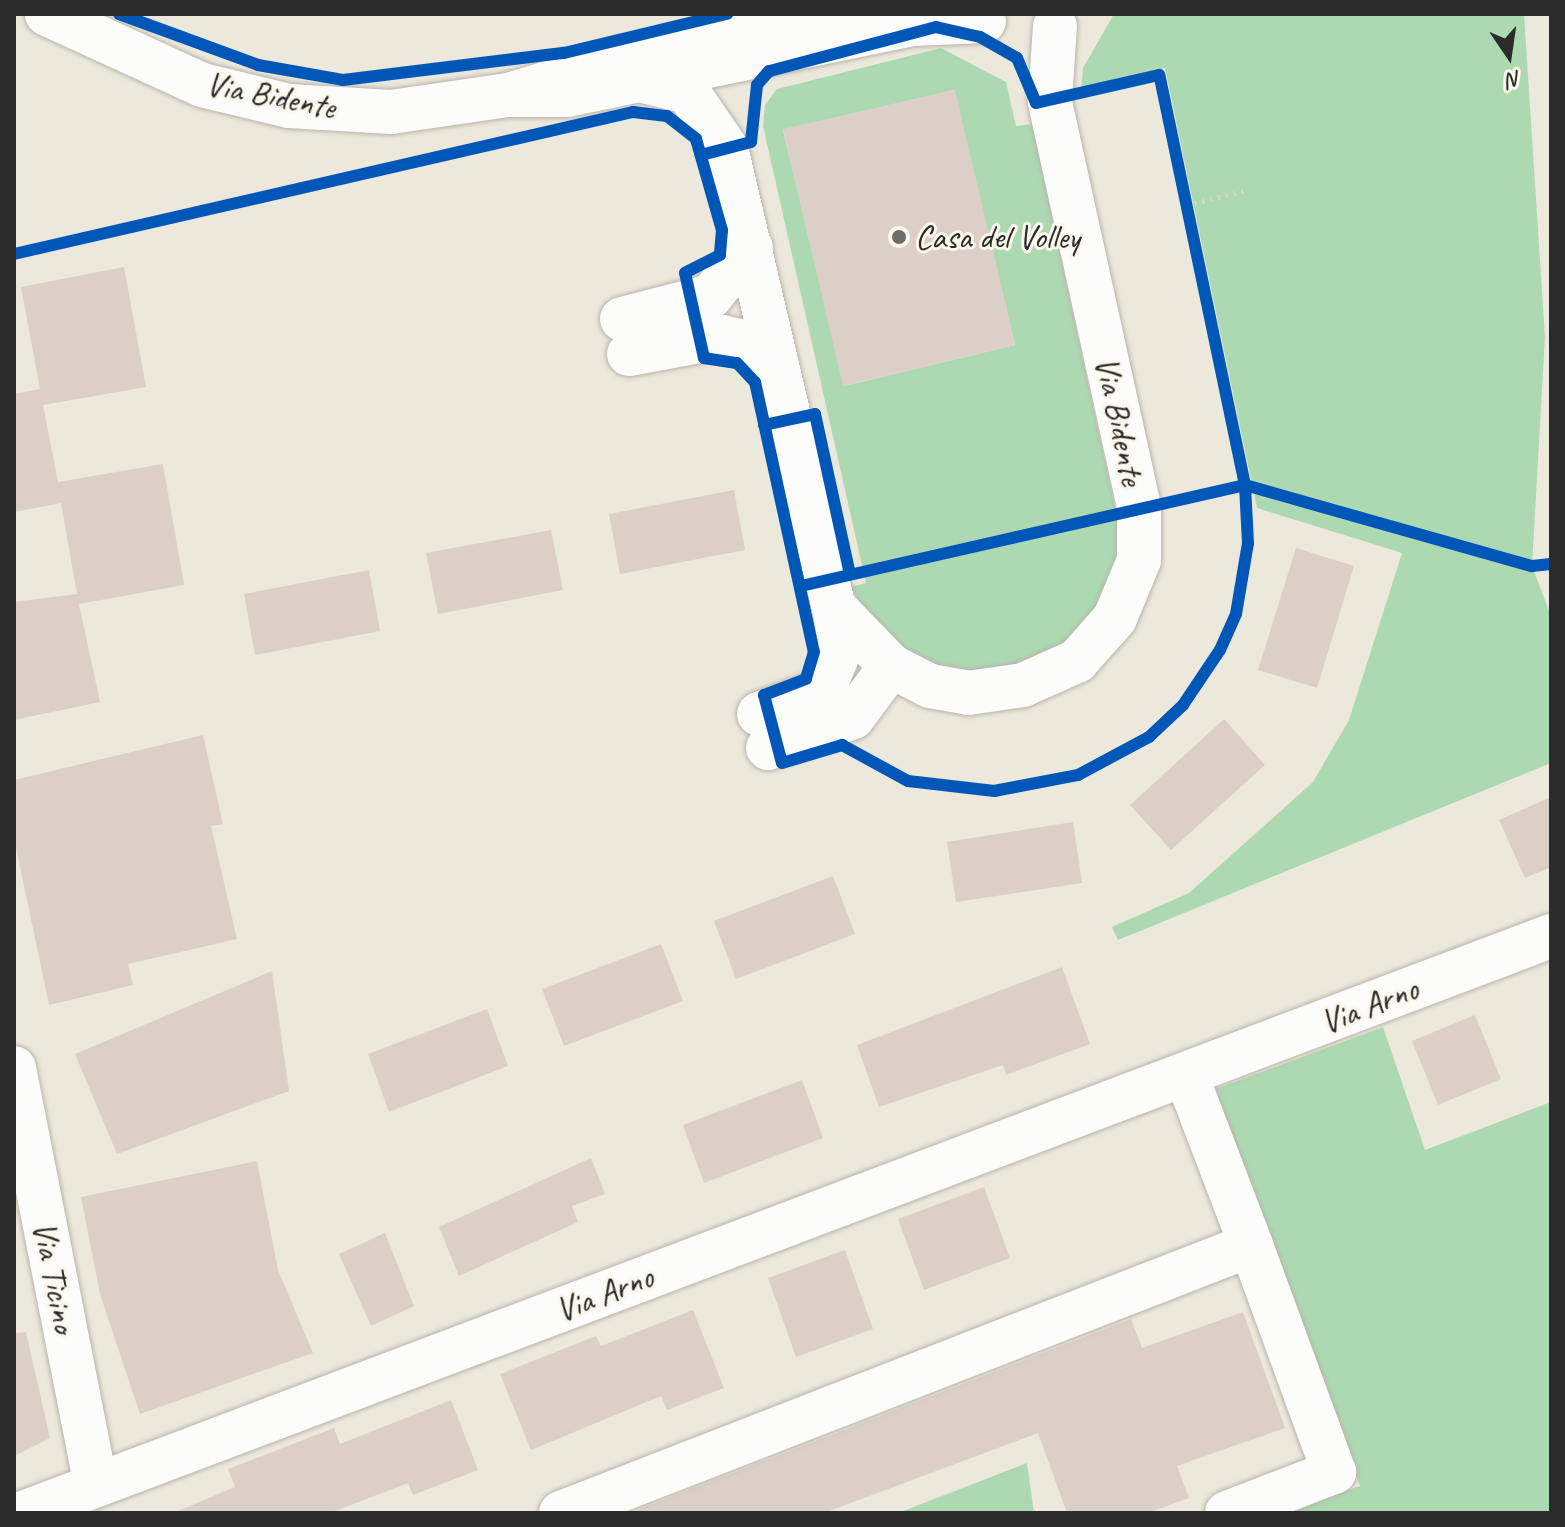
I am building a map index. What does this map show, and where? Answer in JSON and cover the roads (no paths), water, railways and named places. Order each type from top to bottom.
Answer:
[{"type":"street","name":"Via Bidente","points":[[47,14],[202,85],[289,106],[391,112],[508,95],[567,95],[647,82],[913,24],[981,18],[1024,37],[1060,20]]},
{"type":"street","name":"Via Bidente","points":[[508,95],[695,30],[854,14]]},
{"type":"street","name":"Via Bidente","points":[[647,82],[688,92],[710,114],[751,247],[834,607],[891,666],[930,686],[968,693],[1023,685],[1077,661],[1115,618],[1139,560],[1139,507],[1050,101],[1060,20]]},
{"type":"street","points":[[751,247],[711,296],[625,337],[721,337],[754,344],[777,364]]},
{"type":"street","points":[[834,607],[841,647],[823,691],[763,731],[853,717],[891,666]]},
{"type":"street","name":"Via Arno","points":[[23,1513],[1551,936]]},
{"type":"street","name":"Via Ticino","points":[[14,1068],[96,1485]]},
{"type":"street","points":[[1186,1075],[1334,1472],[1227,1513]]},
{"type":"street","points":[[561,1513],[1251,1245]]},
{"type":"place","name":"Casa del Volley","points":[[899,237]]}]
